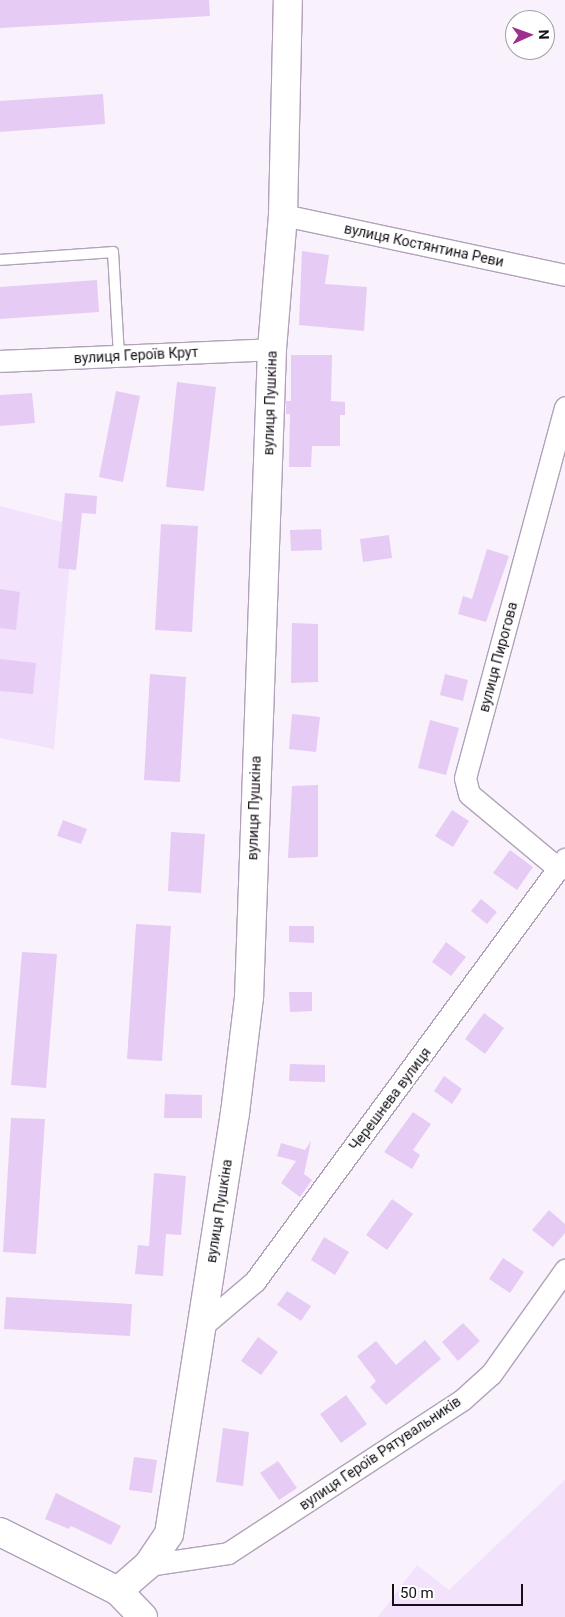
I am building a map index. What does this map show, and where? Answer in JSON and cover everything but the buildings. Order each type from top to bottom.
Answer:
[{"type":"street","name":"вулиця Пушкіна","points":[[118,1591],[148,1565],[168,1534],[235,1113],[249,998],[272,349],[283,215],[288,0]]},
{"type":"street","name":"вулиця Костянтина Реви","points":[[283,215],[565,275]]},
{"type":"street","name":"вулиця Героїв Крут","points":[[0,362],[272,349]]},
{"type":"street","name":"вулиця Пирогова","points":[[562,864],[469,794],[465,778],[565,407]]},
{"type":"street","name":"Черешнева вулиця","points":[[201,1327],[255,1281],[562,864]]},
{"type":"street","name":"вулиця Героїв Рятувальників","points":[[148,1565],[228,1554],[462,1400],[492,1374],[565,1270]]},
{"type":"street","points":[[0,1532],[118,1591],[143,1617]]},
{"type":"lane","points":[[0,260],[113,252],[119,356]]},
{"type":"shaded area","points":[[0,506],[73,525],[54,749],[0,738]]},
{"type":"shaded area","points":[[565,1480],[565,1617],[378,1617],[417,1565],[449,1590]]}]
